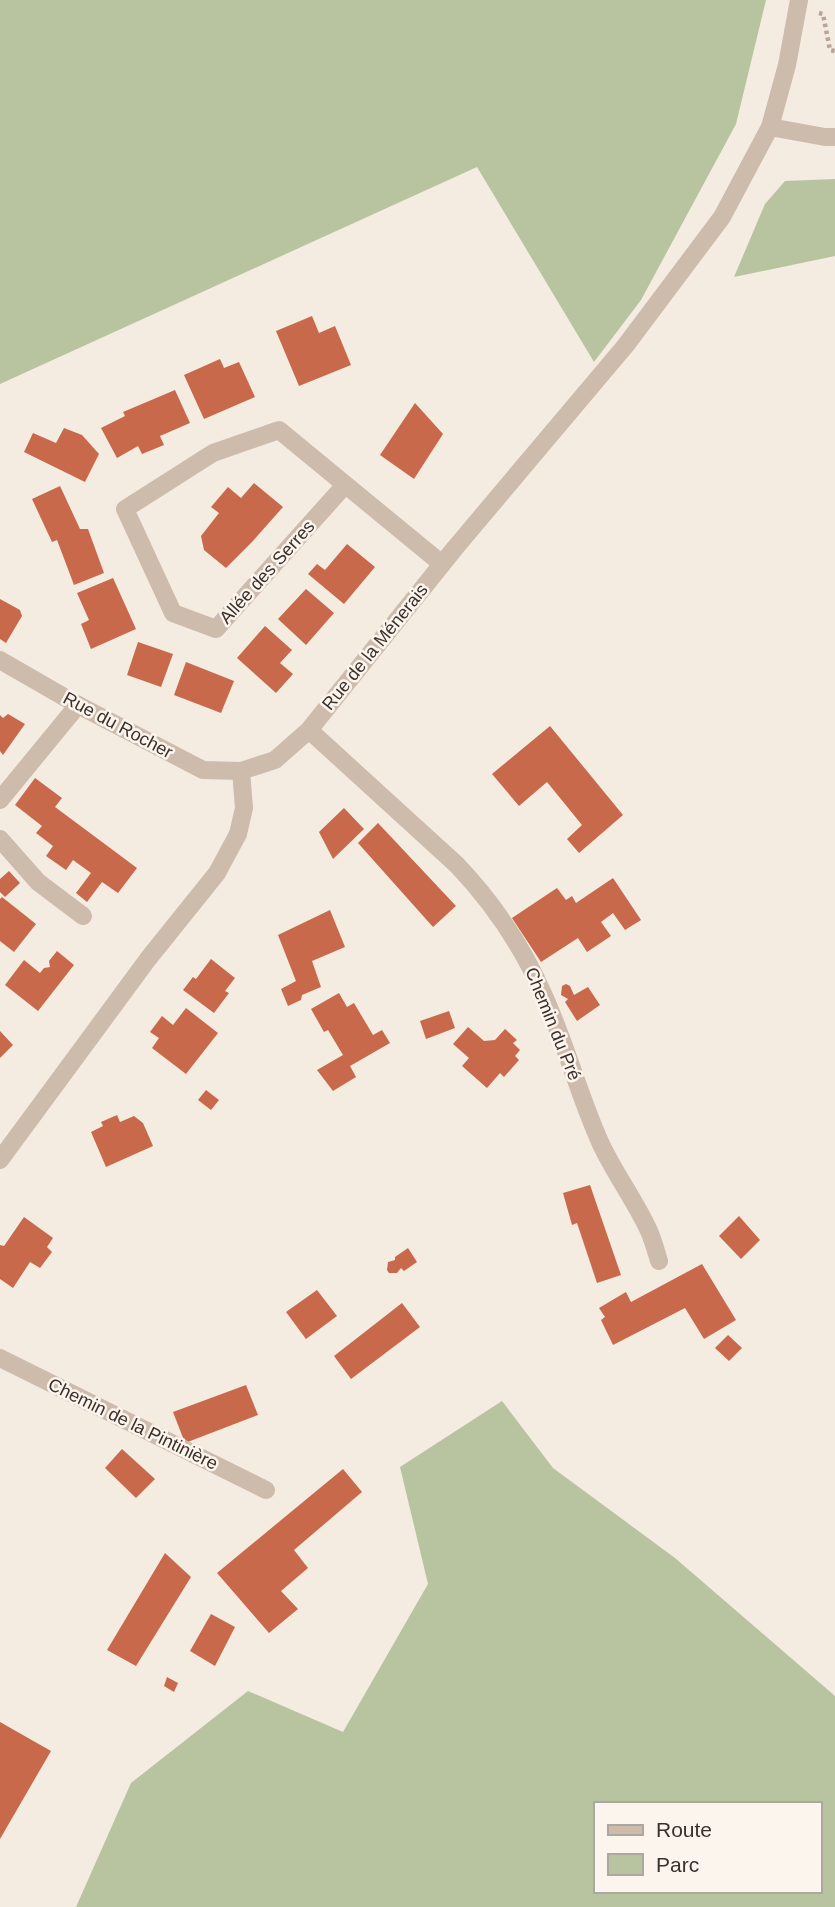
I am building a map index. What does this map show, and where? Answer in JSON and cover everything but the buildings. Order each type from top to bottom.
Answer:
[{"type":"street","name":"Rue de la Ménerais","points":[[241,771],[275,760],[310,730],[442,564],[626,345],[722,217],[770,127],[787,65],[798,4]]},
{"type":"street","points":[[770,127],[835,137]]},
{"type":"street","name":"Allée des Serres","points":[[345,485],[216,629],[173,613],[125,509],[213,453],[279,430],[442,564]]},
{"type":"street","name":"Rue du Rocher","points":[[0,660],[78,705],[203,770],[241,771]]},
{"type":"street","points":[[0,800],[78,705]]},
{"type":"street","name":"Chemin du Pré","points":[[310,730],[457,865],[480,890],[502,921],[525,957],[546,999],[608,1161],[649,1230],[659,1261]]},
{"type":"street","points":[[0,1160],[148,959],[217,873],[238,834],[244,808],[241,771]]},
{"type":"street","points":[[0,839],[38,882],[83,916]]},
{"type":"street","name":"Chemin de la Pintinière","points":[[0,1358],[266,1490]]},
{"type":"path","points":[[798,4],[823,14],[830,50],[835,51]]},
{"type":"green space","points":[[0,0],[766,0],[736,124],[641,300],[594,362],[477,167],[0,384]]},
{"type":"green space","points":[[835,179],[835,256],[734,277],[765,204],[785,181]]},
{"type":"green space","points":[[502,1401],[553,1468],[675,1558],[835,1696],[835,1907],[76,1907],[131,1783],[248,1691],[343,1732],[428,1584],[400,1467]]}]
